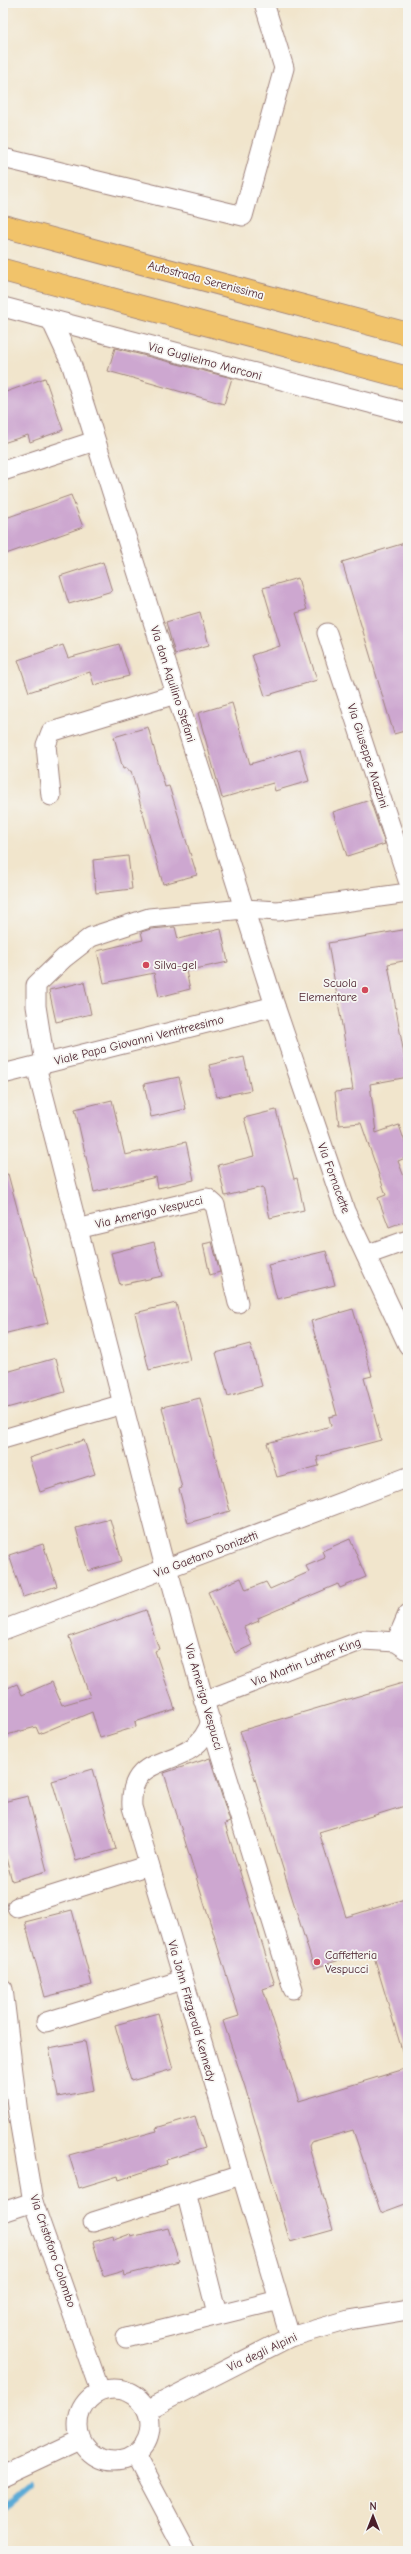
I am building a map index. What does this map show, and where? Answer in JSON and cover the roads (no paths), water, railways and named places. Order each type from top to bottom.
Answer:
[{"type":"highway","name":"Autostrada Serenissima","points":[[3,226],[408,334]]},
{"type":"highway","points":[[3,270],[408,378]]},
{"type":"street","points":[[3,158],[243,216],[284,68],[264,3]]},
{"type":"street","name":"Via Guglielmo Marconi","points":[[3,307],[408,413]]},
{"type":"street","name":"Via don Aquilino Stefani","points":[[51,320],[71,363],[275,1006]]},
{"type":"street","name":"Via don Aquilino Stefani","points":[[71,363],[75,326]]},
{"type":"street","points":[[3,471],[95,441]]},
{"type":"street","name":"Via Giuseppe Mazzini","points":[[327,633],[408,880]]},
{"type":"street","points":[[51,796],[46,745],[51,732],[176,694]]},
{"type":"street","points":[[244,909],[278,912],[408,893]]},
{"type":"street","name":"Via Amerigo Vespucci","points":[[244,909],[149,918],[91,937],[69,954],[36,985],[36,1006],[40,1064],[77,1229],[167,1569],[204,1700],[293,1988]]},
{"type":"street","name":"Viale Papa Giovanni Ventitreesimo","points":[[3,1074],[275,1006]]},
{"type":"street","name":"Via Fornacette","points":[[275,1006],[345,1211],[408,1345]]},
{"type":"street","name":"Via Amerigo Vespucci","points":[[77,1229],[206,1198],[215,1205],[238,1303]]},
{"type":"street","points":[[366,1255],[408,1240]]},
{"type":"street","points":[[3,1439],[123,1404]]},
{"type":"street","name":"Via Gaetano Donizetti","points":[[3,1630],[408,1477]]},
{"type":"street","points":[[402,1646],[408,1614]]},
{"type":"street","name":"Via Martin Luther King","points":[[204,1700],[363,1640],[402,1646]]},
{"type":"street","name":"Via John Fitzgerald Kennedy","points":[[211,1721],[207,1733],[200,1743],[186,1754],[149,1766],[136,1778],[131,1795],[132,1807],[290,2338]]},
{"type":"street","points":[[17,1907],[149,1865]]},
{"type":"street","points":[[46,2022],[183,1980]]},
{"type":"street","name":"Via Cristoforo Colombo","points":[[3,1990],[18,2114],[33,2202],[100,2391]]},
{"type":"street","points":[[94,2222],[241,2175]]},
{"type":"street","points":[[186,2192],[217,2314]]},
{"type":"street","points":[[3,2212],[33,2202]]},
{"type":"street","points":[[126,2338],[217,2314],[279,2300]]},
{"type":"street","name":"Via degli Alpini","points":[[147,2410],[290,2338],[349,2320],[408,2310]]},
{"type":"street","points":[[111,2389],[127,2392],[141,2401],[147,2410],[150,2422],[149,2435],[144,2446],[135,2455],[115,2462],[104,2461],[94,2456],[80,2440],[77,2429],[78,2417],[90,2397],[100,2391],[111,2389]]},
{"type":"street","points":[[3,2476],[80,2440]]},
{"type":"street","points":[[135,2455],[186,2551]]},
{"type":"waterway","points":[[3,2507],[30,2484]]},
{"type":"place","name":"Silva-gel","points":[[146,965]]},
{"type":"place","name":"Scuola Elementare","points":[[365,990]]},
{"type":"place","name":"Caffetteria Vespucci","points":[[317,1962]]}]
